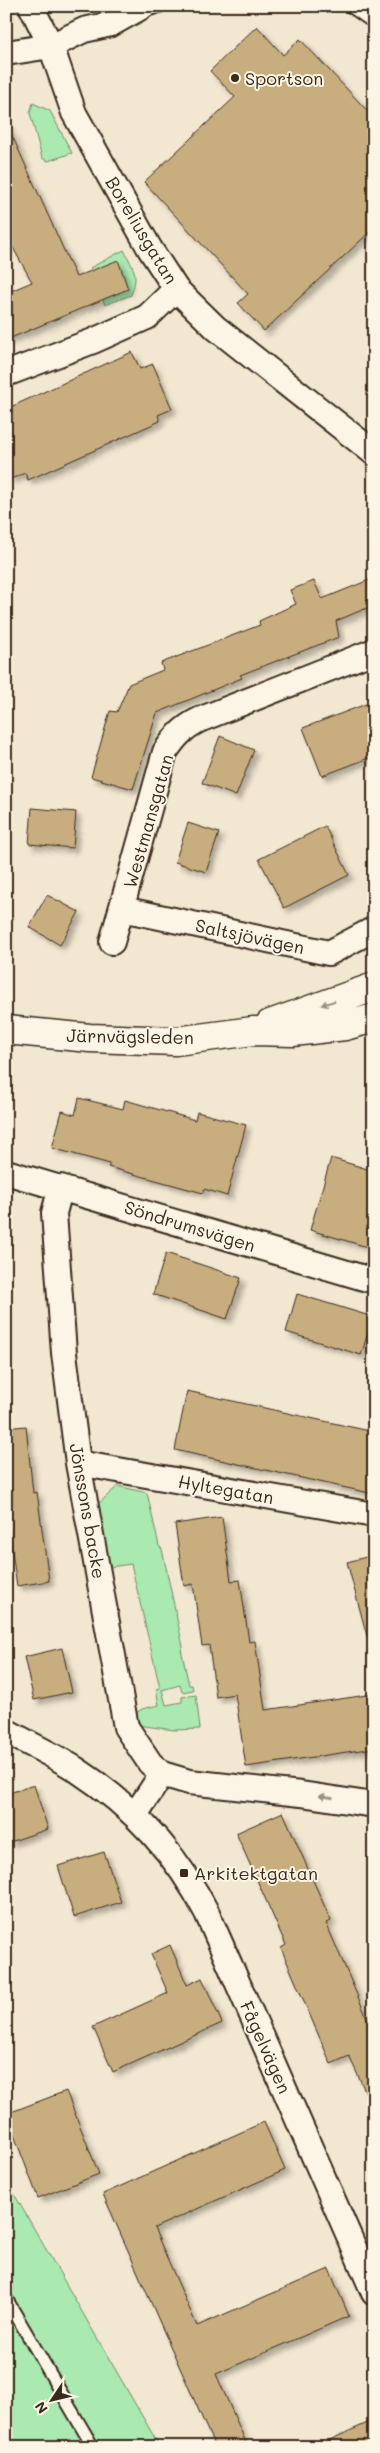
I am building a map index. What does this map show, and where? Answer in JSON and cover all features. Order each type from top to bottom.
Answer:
[{"type":"main road","name":"Järnvägsleden","points":[[253,1031],[374,987]]},
{"type":"main road","name":"Järnvägsleden","points":[[6,1030],[90,1038],[176,1041],[253,1031],[293,1032],[336,1027],[374,1018]]},
{"type":"street","name":"Boreliusgatan","points":[[31,6],[51,46],[74,114],[150,249],[176,288],[216,328],[374,454]]},
{"type":"street","points":[[84,30],[104,6]]},
{"type":"street","points":[[6,53],[51,46],[84,30],[111,24],[138,10]]},
{"type":"street","points":[[6,374],[93,341],[147,317],[176,288]]},
{"type":"street","name":"Westmansgatan","points":[[112,942],[165,752],[174,738],[184,728],[199,720],[374,651]]},
{"type":"street","name":"Saltsjövägen","points":[[122,909],[329,953],[374,929]]},
{"type":"street","name":"Söndrumsvägen","points":[[6,1172],[374,1281]]},
{"type":"street","name":"Jönssons backe","points":[[61,1187],[54,1213],[64,1352],[78,1463],[126,1727],[150,1763],[162,1774]]},
{"type":"street","name":"Hyltegatan","points":[[78,1463],[374,1515]]},
{"type":"street","name":"Fågelvägen","points":[[6,1731],[76,1770],[121,1802],[162,1844],[184,1873],[207,1913],[374,2292]]},
{"type":"street","points":[[135,1815],[162,1774],[189,1782],[301,1794],[374,1805]]},
{"type":"lane","points":[[138,10],[161,6]]},
{"type":"lane","points":[[350,6],[374,23]]},
{"type":"lane","points":[[6,2298],[93,2447]]},
{"type":"green space","points":[[33,103],[50,111],[72,153],[48,161],[42,158],[30,113]]},
{"type":"green space","points":[[124,250],[135,277],[131,295],[105,305],[90,268]]},
{"type":"green space","points":[[118,1486],[147,1493],[159,1546],[162,1549],[183,1647],[181,1649],[189,1685],[192,1685],[193,1690],[182,1692],[180,1685],[162,1690],[166,1705],[182,1702],[182,1697],[196,1695],[200,1729],[174,1730],[137,1725],[133,1715],[142,1709],[159,1705],[156,1689],[160,1688],[131,1564],[103,1568],[93,1502],[98,1504]]},
{"type":"green space","points":[[6,2180],[160,2447],[6,2447]]},
{"type":"building","points":[[257,26],[283,55],[300,39],[374,118],[374,228],[264,331],[238,303],[248,294],[144,182],[235,97],[210,71]]},
{"type":"building","points":[[6,122],[76,277],[118,260],[128,289],[6,340],[6,293],[32,282],[6,235]]},
{"type":"building","points":[[132,352],[140,369],[153,364],[172,409],[158,415],[160,421],[28,480],[25,473],[11,479],[6,467],[6,409]]},
{"type":"building","points":[[374,578],[374,605],[336,621],[339,637],[240,675],[242,678],[157,713],[133,789],[91,777],[110,711],[117,712],[129,684],[163,670],[161,663],[260,625],[259,621],[296,604],[290,590],[314,581],[322,599]]},
{"type":"building","points":[[374,701],[374,756],[322,776],[303,728]]},
{"type":"building","points":[[220,736],[254,750],[236,796],[202,783]]},
{"type":"building","points":[[32,808],[76,812],[73,848],[29,844]]},
{"type":"building","points":[[188,823],[219,833],[206,872],[175,862]]},
{"type":"building","points":[[325,826],[349,875],[284,908],[259,859]]},
{"type":"building","points":[[47,895],[79,912],[60,945],[29,927]]},
{"type":"building","points":[[79,1098],[123,1109],[125,1100],[195,1120],[197,1112],[246,1125],[227,1196],[204,1189],[203,1193],[108,1167],[110,1164],[52,1148],[62,1111],[75,1115]]},
{"type":"building","points":[[331,1158],[374,1171],[374,1249],[310,1230]]},
{"type":"building","points":[[166,1253],[241,1278],[227,1319],[153,1294]]},
{"type":"building","points":[[297,1294],[373,1317],[361,1355],[286,1332]]},
{"type":"building","points":[[187,1391],[374,1432],[374,1494],[175,1450]]},
{"type":"building","points":[[26,1426],[33,1493],[37,1492],[49,1581],[17,1586],[6,1510],[6,1428]]},
{"type":"building","points":[[222,1517],[231,1581],[240,1580],[249,1642],[255,1641],[265,1710],[374,1694],[374,1748],[246,1767],[235,1694],[216,1697],[209,1645],[202,1646],[193,1584],[184,1586],[175,1524]]},
{"type":"building","points":[[374,1555],[374,1635],[367,1636],[347,1562]]},
{"type":"building","points":[[62,1648],[72,1692],[34,1700],[24,1657]]},
{"type":"building","points":[[34,1785],[48,1829],[10,1842],[6,1830],[6,1794]]},
{"type":"building","points":[[283,1812],[331,1921],[326,1923],[374,2034],[374,2110],[349,2056],[331,2064],[281,1948],[286,1945],[236,1833]]},
{"type":"building","points":[[104,1852],[121,1902],[74,1917],[58,1866]]},
{"type":"building","points":[[170,1945],[187,1985],[202,1978],[222,2023],[113,2072],[93,2027],[168,1993],[151,1954]]},
{"type":"building","points":[[66,2091],[99,2174],[38,2198],[6,2114]]},
{"type":"building","points":[[264,2122],[285,2170],[154,2228],[197,2326],[329,2269],[349,2316],[216,2374],[248,2447],[215,2447],[103,2194]]},
{"type":"building","points":[[374,2420],[374,2447],[314,2447]]},
{"type":"place","name":"Sportson","points":[[235,78]]},
{"type":"place","name":"Arkitektgatan","points":[[184,1873]]}]
